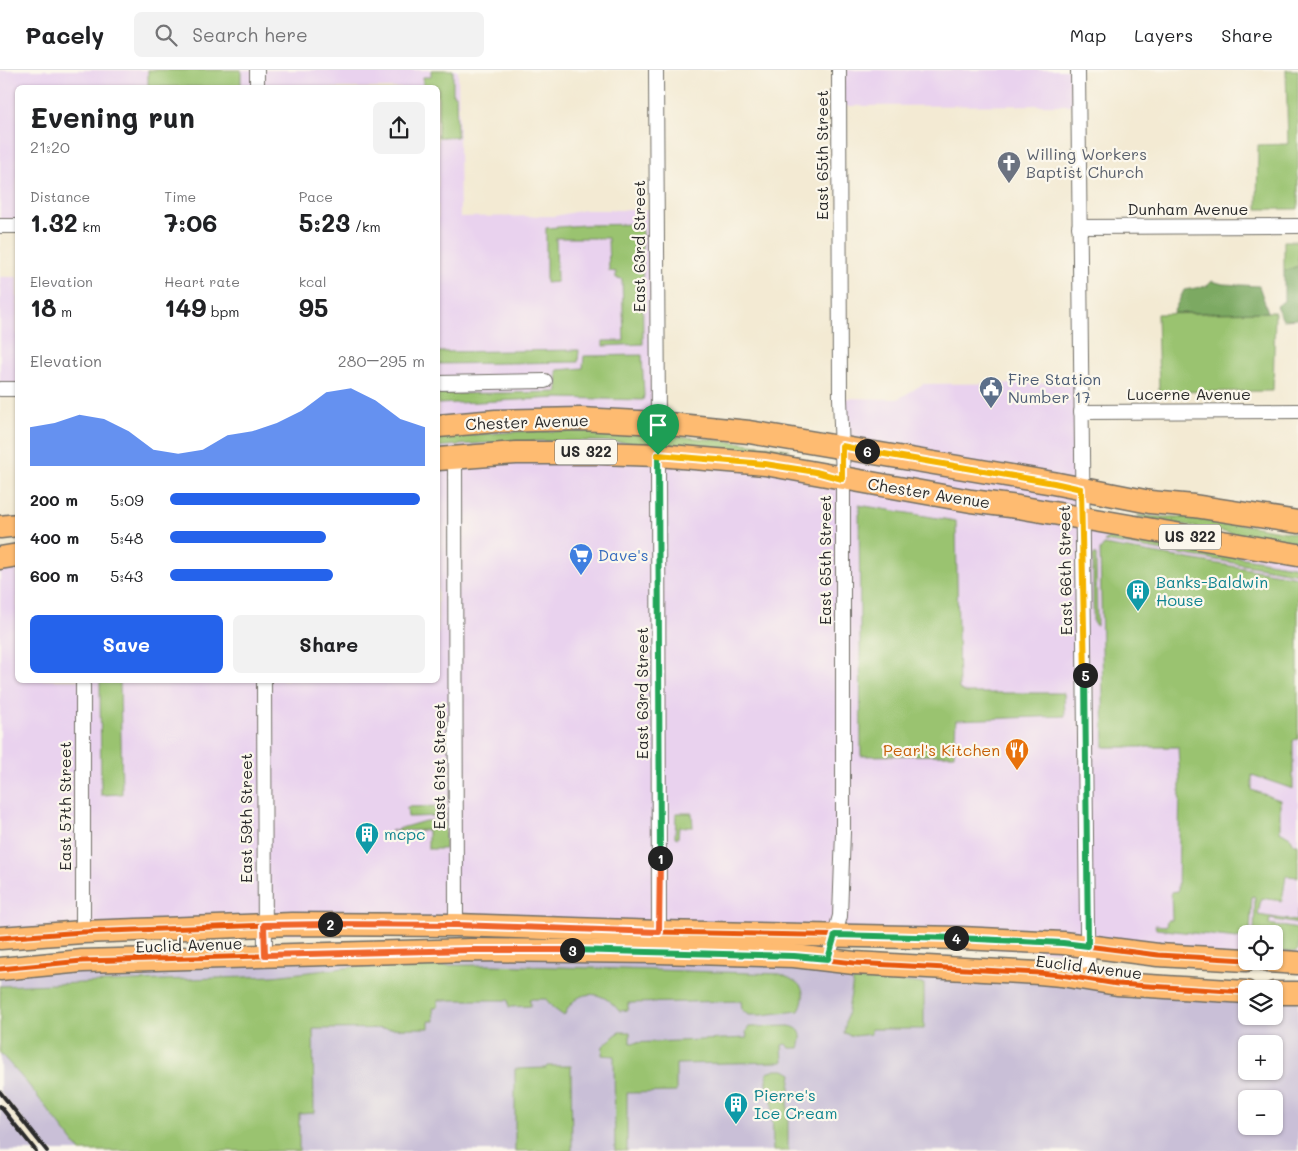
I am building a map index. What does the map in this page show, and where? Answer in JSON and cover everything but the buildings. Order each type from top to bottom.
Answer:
[{"type":"main road","name":"Chester Avenue","points":[[440,426],[496,421],[580,419],[658,423],[749,432],[842,446],[1054,483],[1150,502],[1194,506],[1298,522]]},
{"type":"main road","name":"Chester Avenue","points":[[446,458],[544,452],[658,455],[765,464],[816,472],[842,479],[1298,555]]},
{"type":"main road","points":[[0,527],[15,524]]},
{"type":"main road","points":[[0,558],[15,555]]},
{"type":"main road","name":"Euclid Avenue","points":[[0,938],[82,932],[264,925],[456,925],[659,932],[971,938],[1063,943],[1158,955],[1238,960]]},
{"type":"main road","name":"Euclid Avenue","points":[[0,969],[82,960],[471,950],[543,950],[737,954],[828,959],[854,963],[1039,973],[1117,984],[1238,992]]},
{"type":"main road","points":[[1283,962],[1298,963]]},
{"type":"main road","points":[[1283,993],[1298,993]]},
{"type":"street","points":[[257,70],[257,85]]},
{"type":"street","name":"East 63rd Street","points":[[656,70],[658,423]]},
{"type":"street","name":"East 65th Street","points":[[828,959],[840,916],[842,840],[842,446],[840,398],[839,70]]},
{"type":"street","name":"East 66th Street","points":[[1078,70],[1081,519],[1089,979]]},
{"type":"street","points":[[0,226],[15,226]]},
{"type":"street","name":"Dunham Avenue","points":[[1079,228],[1298,226]]},
{"type":"street","points":[[440,383],[546,381]]},
{"type":"street","points":[[0,389],[15,389]]},
{"type":"street","name":"Lucerne Avenue","points":[[1081,412],[1298,411]]},
{"type":"street","name":"East 63rd Street","points":[[658,455],[659,932]]},
{"type":"street","name":"East 61st Street","points":[[446,458],[456,925]]},
{"type":"street","name":"East 57th Street","points":[[82,932],[83,683]]},
{"type":"street","name":"East 59th Street","points":[[264,683],[265,955]]},
{"type":"shaded area","points":[[0,70],[458,70],[460,217],[555,216],[584,210],[656,210],[659,455],[842,479],[840,398],[898,399],[923,384],[1081,383],[1082,519],[1298,555],[1298,963],[1283,962],[1283,925],[1238,925],[1238,960],[556,929],[0,938],[0,558],[15,555],[15,683],[440,683],[440,85],[15,85],[15,226],[0,226]]},
{"type":"shaded area","points":[[839,70],[1078,70],[1078,105],[839,106]]},
{"type":"shaded area","points":[[0,277],[15,277],[15,389],[0,389]]},
{"type":"shaded area","points":[[566,950],[1238,992],[1238,1025],[1283,1025],[1283,993],[1298,993],[1298,1151],[47,1151],[0,1092],[0,969]]},
{"type":"shaded area","points":[[0,1106],[7,1114],[36,1151],[0,1151]]},
{"type":"green space","points":[[148,70],[241,70],[241,85],[148,85]]},
{"type":"green space","points":[[431,70],[453,70],[453,95],[456,95],[457,137],[440,137],[440,85],[423,85],[423,77],[431,77]]},
{"type":"green space","points":[[1286,70],[1298,70],[1298,209],[1257,209],[1258,145],[1288,144]]},
{"type":"green space","points":[[642,224],[643,344],[603,346],[603,341],[624,341],[622,279],[616,278],[616,272],[609,271],[608,238],[556,238],[557,282],[546,283],[546,228]]},
{"type":"green space","points":[[1284,241],[1298,241],[1298,266],[1284,271]]},
{"type":"green space","points":[[1298,266],[1298,319],[1283,320],[1276,306],[1284,301],[1284,271]]},
{"type":"green space","points":[[1212,281],[1223,284],[1259,286],[1268,312],[1173,313],[1184,290],[1207,286]]},
{"type":"green space","points":[[1275,312],[1273,391],[1159,392],[1157,314]]},
{"type":"green space","points":[[579,350],[578,362],[440,364],[440,352]]},
{"type":"green space","points":[[642,355],[643,400],[558,398],[440,404],[440,394],[558,392],[557,370],[583,368],[584,356]]},
{"type":"green space","points":[[525,431],[592,432],[690,437],[756,444],[789,449],[789,451],[732,450],[580,441],[514,442],[440,447],[440,437]]},
{"type":"green space","points":[[859,505],[956,521],[959,689],[966,693],[1064,693],[1065,716],[956,720],[954,755],[861,756]]},
{"type":"green space","points":[[1138,515],[1199,517],[1298,534],[1298,545],[1138,517]]},
{"type":"green space","points":[[1109,537],[1133,539],[1298,567],[1298,574],[1104,541]]},
{"type":"green space","points":[[1104,545],[1298,577],[1298,739],[1293,740],[1293,789],[1252,775],[1252,790],[1280,800],[1280,831],[1290,837],[1294,844],[1298,844],[1298,877],[1286,876],[1282,901],[1261,898],[1258,915],[1296,921],[1298,910],[1298,924],[1270,919],[1269,924],[1275,925],[1254,925],[1255,897],[1252,896],[1250,925],[1238,925],[1238,938],[1156,929],[1155,925],[1166,926],[1167,920],[1172,920],[1171,892],[1178,891],[1180,782],[1178,747],[1104,747],[1100,550]]},
{"type":"green space","points":[[1093,555],[1096,555],[1097,626],[1093,623]]},
{"type":"green space","points":[[100,683],[120,683],[122,794],[101,795]]},
{"type":"green space","points":[[407,807],[444,807],[445,816],[408,817]]},
{"type":"green space","points":[[676,813],[692,813],[693,827],[679,827],[678,838],[675,837]]},
{"type":"green space","points":[[425,821],[445,821],[445,849],[428,849],[428,830],[391,831]]},
{"type":"green space","points":[[1283,926],[1298,929],[1298,950],[1296,952],[1283,951]]},
{"type":"green space","points":[[493,965],[780,974],[793,980],[801,987],[803,997],[799,1011],[761,1015],[748,1015],[742,1010],[741,1001],[628,1003],[628,1010],[619,1011],[605,998],[589,994],[575,1000],[564,1016],[553,1008],[546,999],[529,999],[531,1006],[509,1007],[508,1000],[438,1000],[438,1007],[433,1008],[434,1021],[429,1021],[429,1028],[313,1029],[314,1113],[299,1114],[299,1151],[80,1151],[27,1083],[0,1053],[0,986],[273,976],[363,966]]},
{"type":"green space","points":[[854,976],[924,984],[924,1029],[871,1029],[871,1034],[854,1036],[844,1033]]},
{"type":"green space","points":[[789,1026],[799,1031],[801,1040],[799,1048],[790,1048],[786,1044],[782,1045],[783,1062],[676,1064],[676,1092],[627,1093],[627,1151],[615,1151],[614,1056],[602,1055],[603,1046],[619,1032],[630,1032],[630,1043],[747,1038],[746,1031],[749,1027]]},
{"type":"green space","points":[[547,1066],[571,1066],[572,1151],[515,1151],[515,1069],[546,1068]]},
{"type":"green space","points":[[785,1070],[792,1074],[788,1102],[788,1151],[773,1151],[772,1098],[771,1091],[767,1091],[767,1073]]},
{"type":"railway","points":[[0,1092],[47,1151]]},
{"type":"railway","points":[[0,1106],[36,1151]]},
{"type":"cycle path","points":[[0,938],[83,932],[292,924],[456,925],[659,932],[961,938],[1063,943],[1158,955],[1238,960]]},
{"type":"cycle path","points":[[0,969],[82,961],[471,950],[658,952],[794,956],[854,963],[1039,973],[1117,984],[1238,992]]},
{"type":"place","name":"Willing Workers Baptist Church","points":[[1009,184]]},
{"type":"place","name":"Fire Station Number 17","points":[[991,409]]},
{"type":"place","name":"Dave's","points":[[581,576]]},
{"type":"place","name":"Banks-Baldwin House","points":[[1138,612]]},
{"type":"place","name":"Pearl's Kitchen","points":[[1017,771]]},
{"type":"place","name":"mcpc","points":[[367,855]]},
{"type":"place","name":"Pierre's Ice Cream","points":[[736,1125]]},
{"type":"route","points":[[842,446],[1081,489],[1088,946],[961,938],[835,935],[828,959],[794,956],[543,950],[265,955],[264,925],[456,925],[659,932],[658,455],[765,464],[816,472],[842,479],[842,446]]}]
